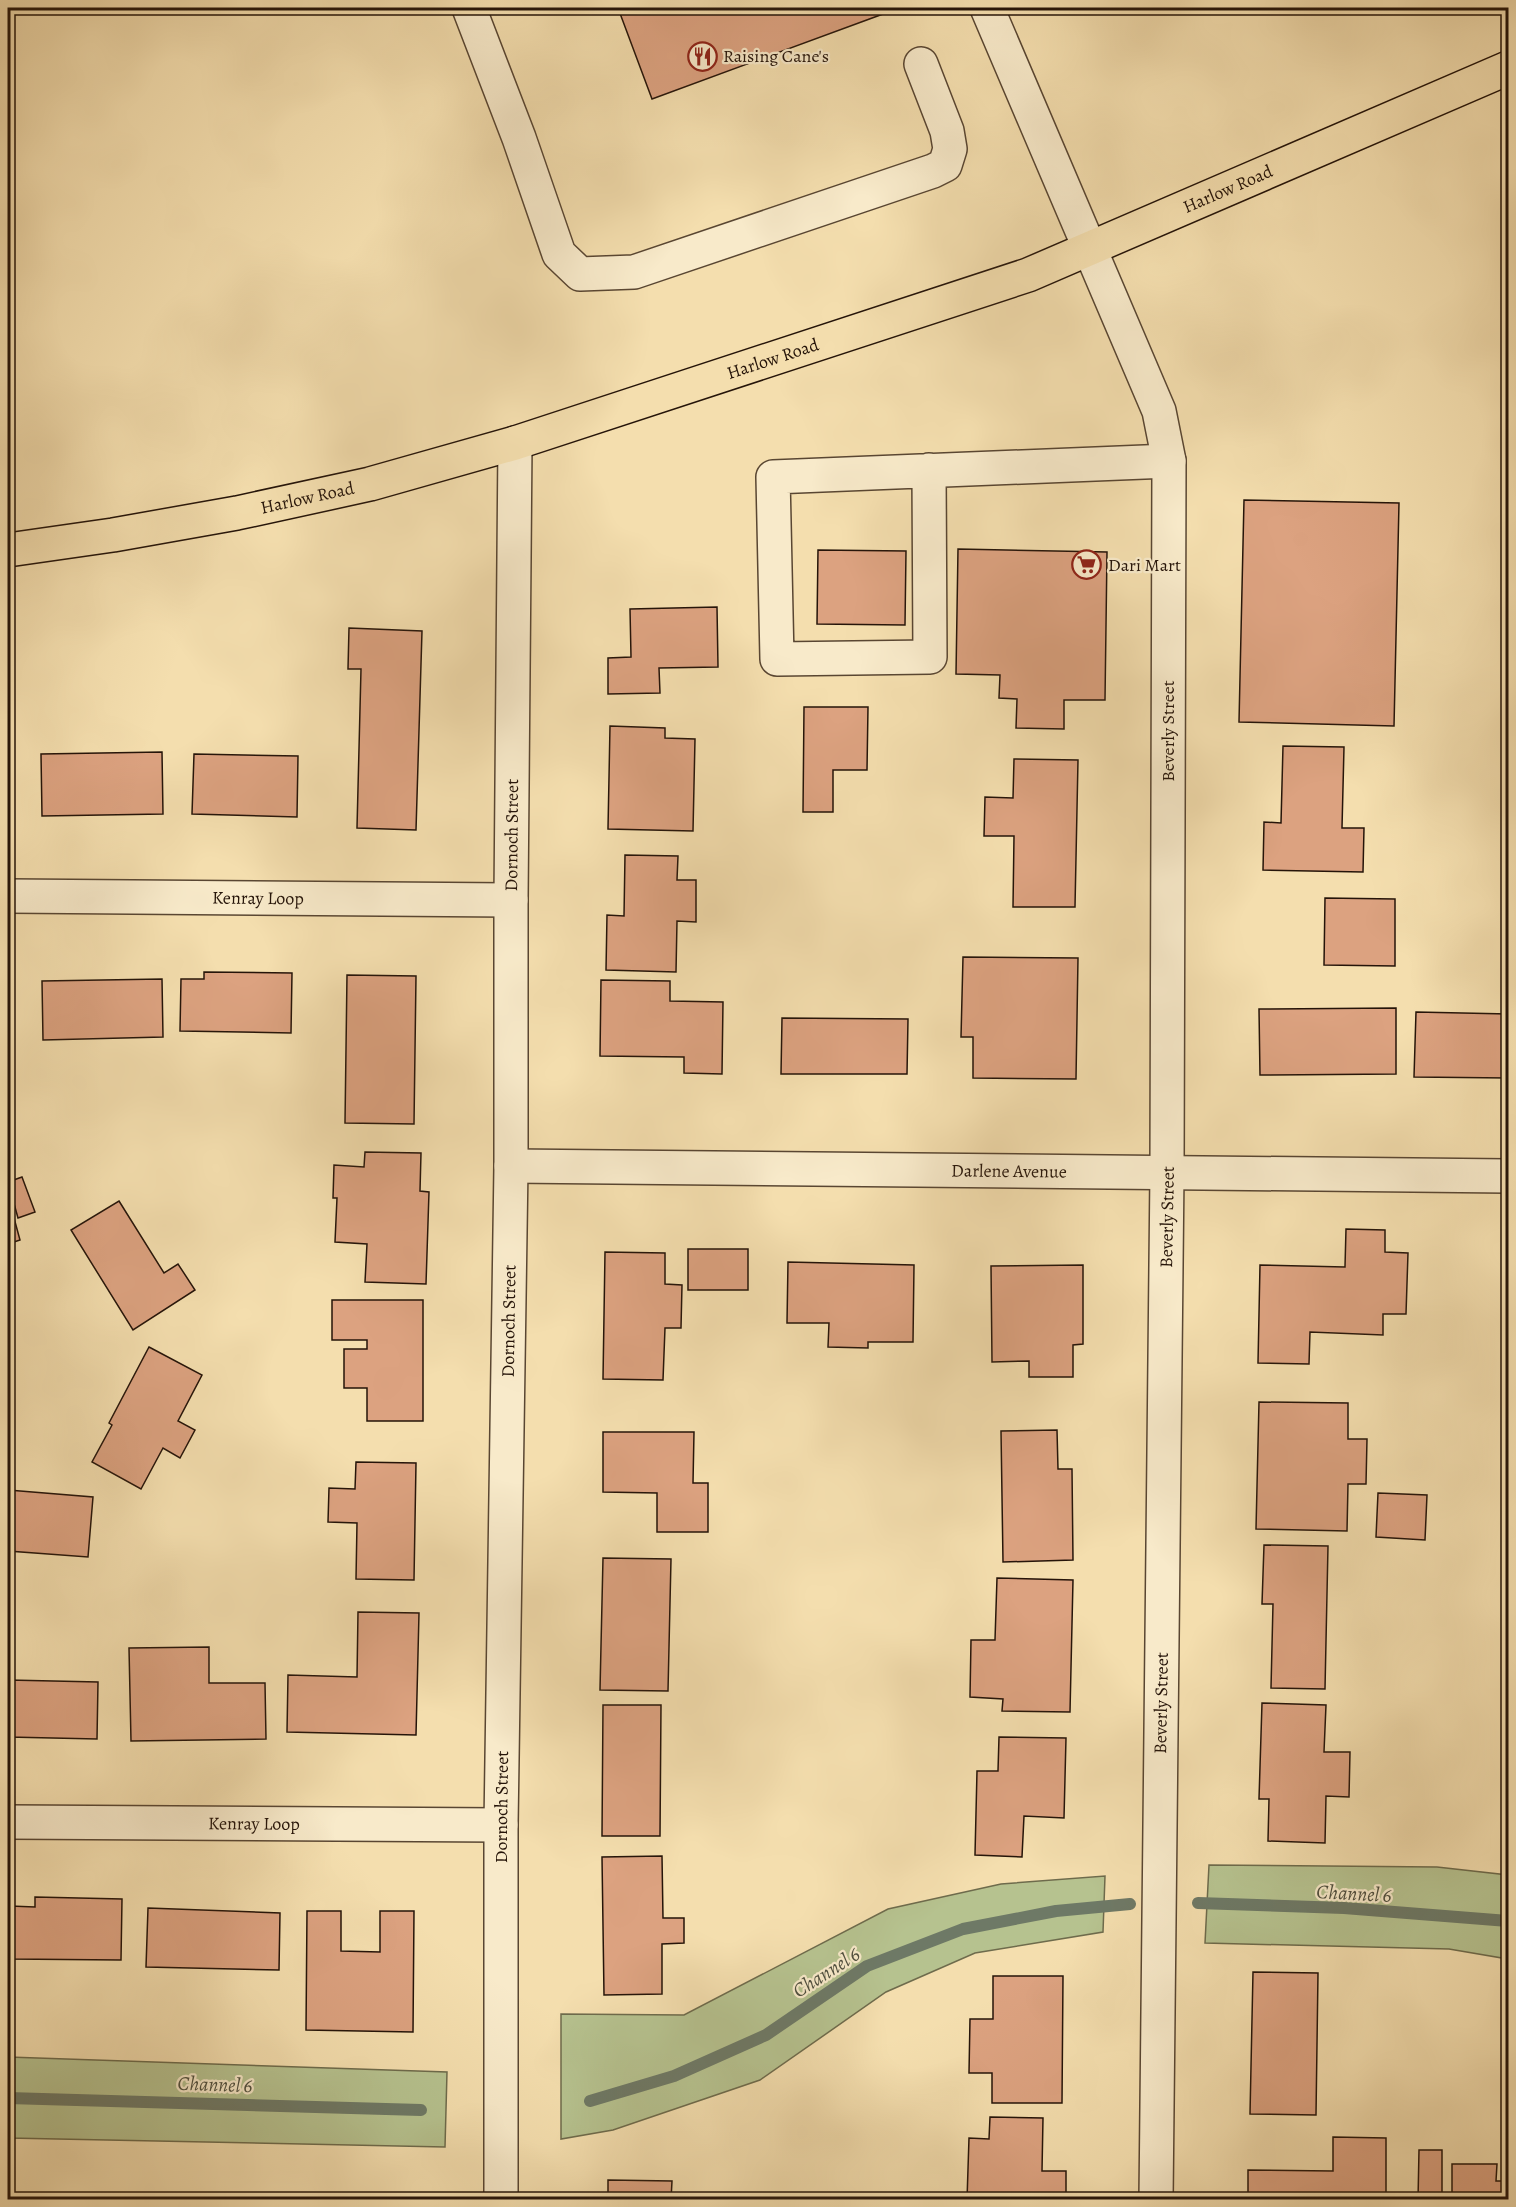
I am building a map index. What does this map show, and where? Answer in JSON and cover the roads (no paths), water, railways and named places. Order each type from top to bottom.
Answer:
[{"type":"main road","name":"Harlow Road","points":[[8,550],[113,536],[237,513],[370,484],[515,442],[1028,275],[1509,68]]},
{"type":"street","points":[[469,8],[519,138],[559,254],[580,274],[634,272],[945,165],[950,149],[947,131],[921,64]]},
{"type":"street","name":"Beverly Street","points":[[987,8],[1159,411],[1169,461],[1167,1172],[1156,2199]]},
{"type":"street","name":"Dornoch Street","points":[[501,2199],[501,1825],[511,1166],[515,442]]},
{"type":"street","points":[[929,471],[930,657],[777,658],[773,477],[1169,461]]},
{"type":"street","name":"Kenray Loop","points":[[8,896],[511,900]]},
{"type":"street","name":"Darlene Avenue","points":[[511,1166],[1509,1176]]},
{"type":"street","name":"Kenray Loop","points":[[8,1822],[501,1825]]},
{"type":"waterway","name":"Channel 6","points":[[1198,1903],[1344,1908],[1508,1921]]},
{"type":"waterway","name":"Channel 6","points":[[590,2101],[674,2076],[766,2035],[867,1966],[963,1929],[1056,1911],[1130,1904]]},
{"type":"waterway","name":"Channel 6","points":[[8,2098],[421,2110]]},
{"type":"place","name":"Raising Cane's","points":[[702,56]]},
{"type":"place","name":"Dari Mart","points":[[1087,565]]}]
